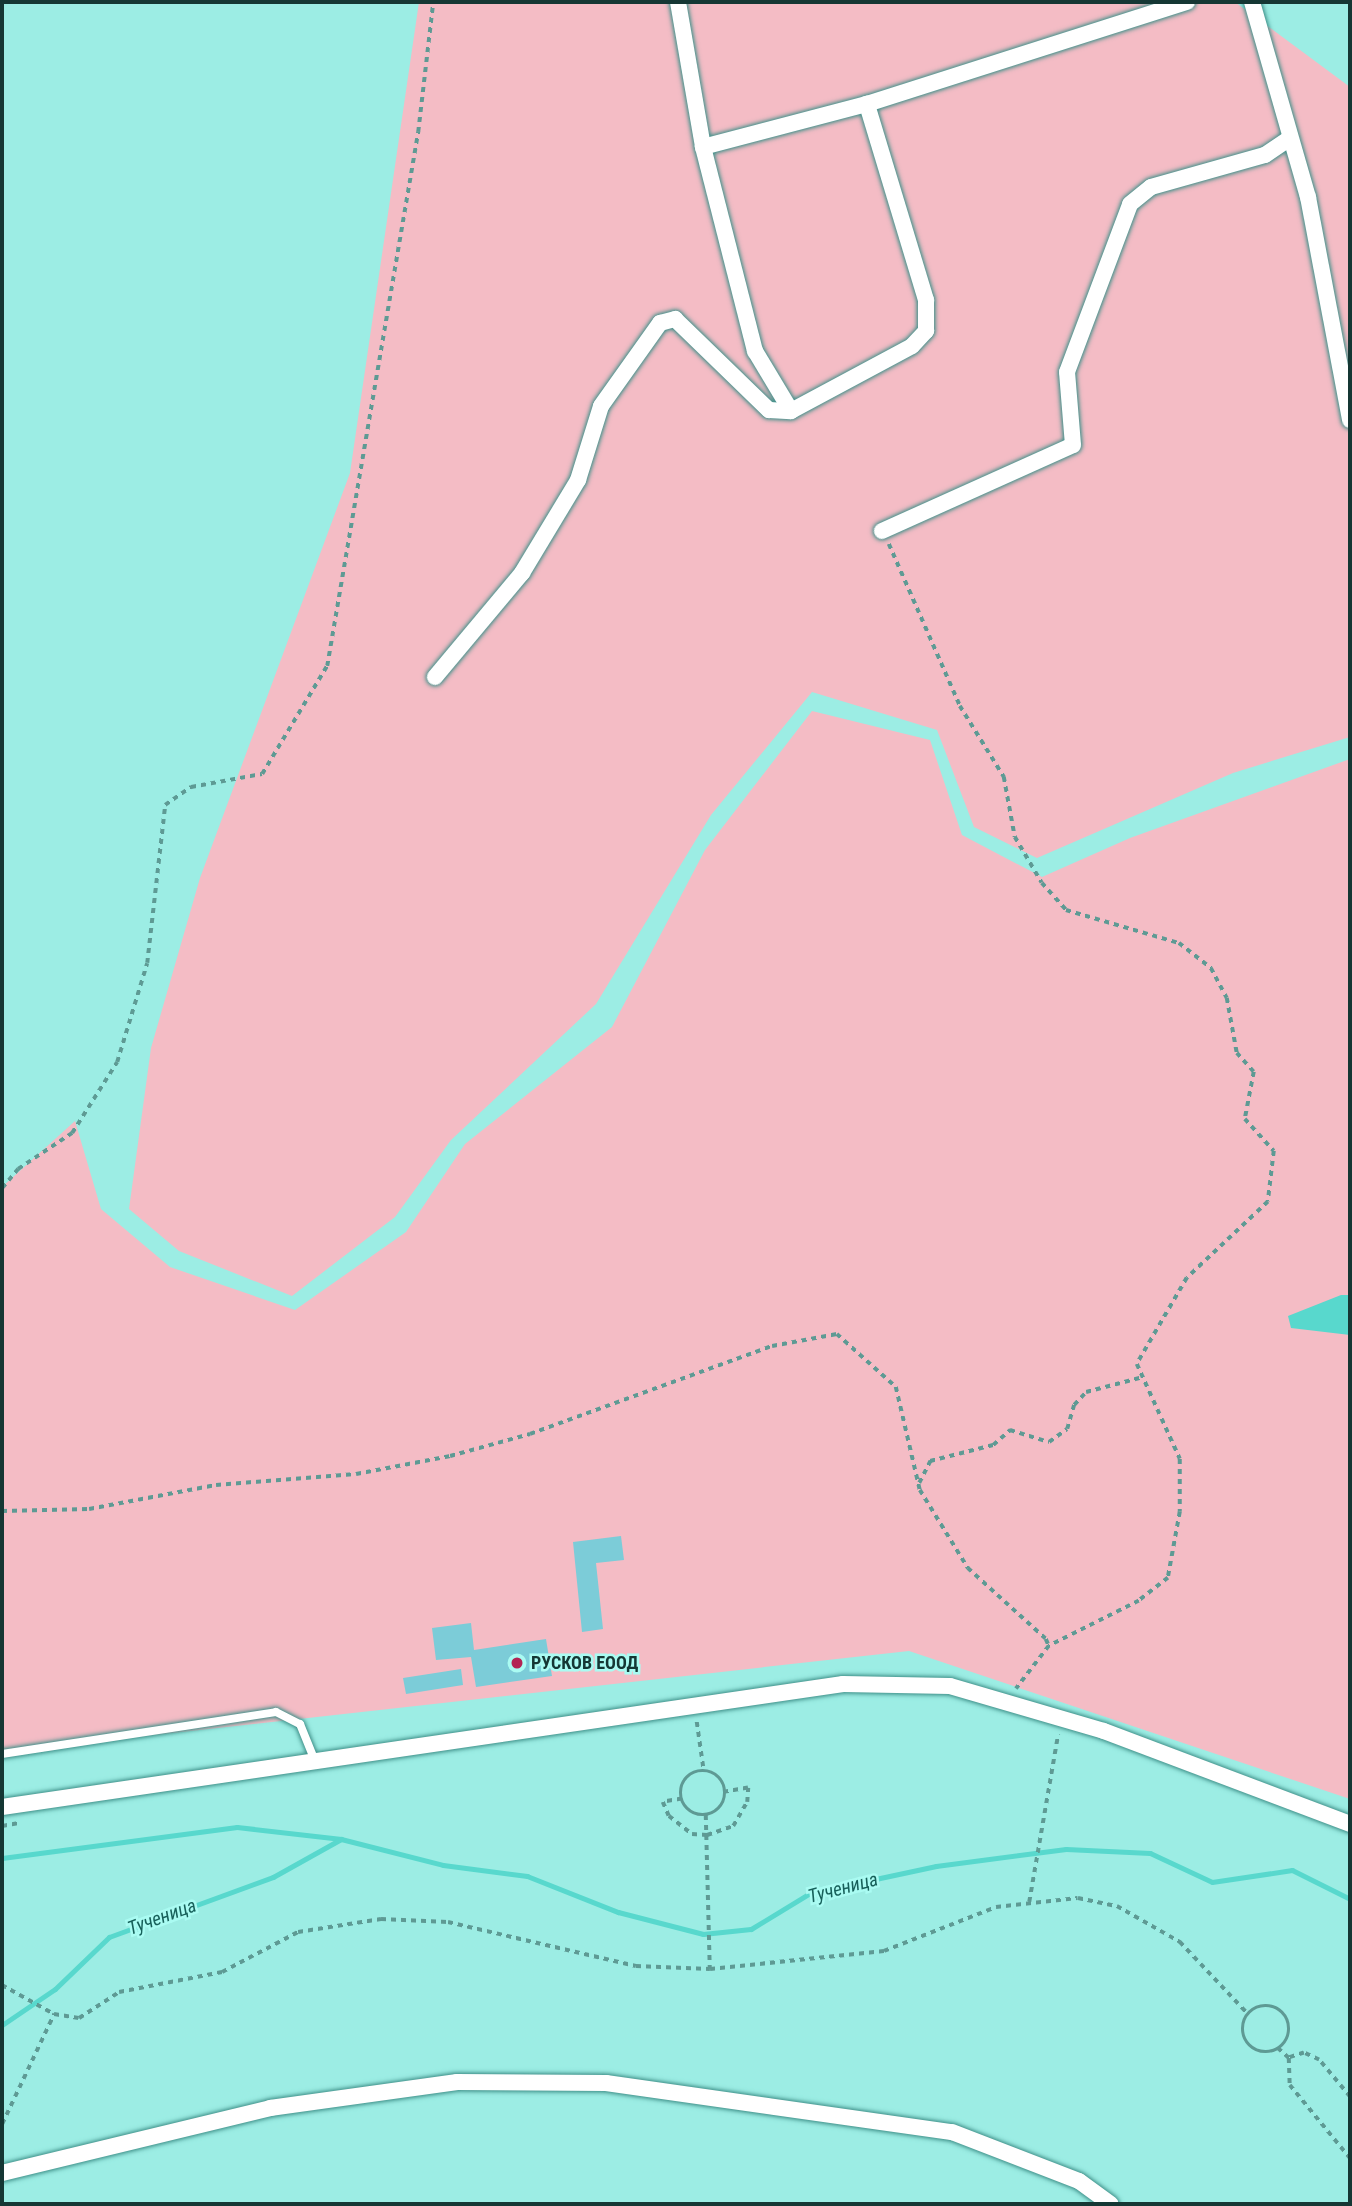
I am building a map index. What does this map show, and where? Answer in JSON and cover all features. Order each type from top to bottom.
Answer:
[{"type":"street","points":[[678,2],[703,147],[755,351],[791,411]]},
{"type":"street","points":[[703,147],[867,104],[1187,2]]},
{"type":"street","points":[[1252,2],[1308,197],[1350,420]]},
{"type":"street","points":[[435,677],[522,573],[578,480],[601,406],[660,323],[675,319],[769,410],[791,411],[912,346],[926,331],[926,300],[867,104]]},
{"type":"street","points":[[882,531],[1073,445],[1067,372],[1130,204],[1151,187],[1265,155],[1290,138]]},
{"type":"street","points":[[2,1807],[843,1684],[950,1686],[1062,1718],[1350,1824]]},
{"type":"street","points":[[2,2173],[270,2108],[457,2082],[606,2083],[951,2132],[1079,2181],[1111,2204]]},
{"type":"lane","points":[[2,1754],[276,1712],[300,1724],[315,1762]]},
{"type":"path","points":[[2,1188],[18,1169],[72,1133],[117,1062],[147,963],[166,806],[191,787],[262,774],[327,666],[418,132],[433,2]]},
{"type":"path","points":[[882,531],[960,706],[1004,777],[1015,837],[1066,909],[1179,943],[1211,968],[1227,998],[1237,1053],[1254,1072],[1245,1119],[1274,1151],[1268,1202],[1186,1278],[1137,1364],[1180,1459],[1180,1512],[1168,1578],[1139,1601],[1049,1646],[1010,1703]]},
{"type":"path","points":[[2,1511],[89,1509],[216,1485],[356,1474],[450,1456],[530,1434],[772,1346],[837,1334],[895,1387],[918,1484],[976,1579],[1049,1646]]},
{"type":"path","points":[[918,1484],[930,1461],[993,1445],[1010,1430],[1049,1442],[1067,1429],[1074,1405],[1086,1392],[1143,1377]]},
{"type":"path","points":[[1029,1902],[1030,1869],[1062,1718]]},
{"type":"path","points":[[697,1727],[704,1771]]},
{"type":"path","points":[[704,1771],[718,1776],[725,1792],[719,1809],[706,1815],[692,1813],[682,1799],[685,1781],[704,1771]]},
{"type":"path","points":[[682,1799],[663,1802],[669,1816],[686,1830],[707,1835],[733,1826],[747,1802],[748,1788],[725,1792]]},
{"type":"path","points":[[706,1815],[710,1969]]},
{"type":"path","points":[[2,1826],[19,1823]]},
{"type":"path","points":[[2,1985],[22,1992],[54,2014],[79,2018],[119,1992],[222,1972],[298,1932],[381,1919],[448,1922],[636,1966],[710,1969],[884,1951],[996,1907],[1078,1898],[1140,1916],[1180,1942],[1248,2014]]},
{"type":"path","points":[[1278,2048],[1287,2038],[1284,2015],[1267,2005],[1248,2014],[1242,2033],[1249,2045],[1278,2048],[1289,2058],[1290,2085],[1350,2158]]},
{"type":"path","points":[[2,2124],[54,2014]]},
{"type":"path","points":[[1289,2058],[1304,2053],[1319,2060],[1350,2097]]},
{"type":"shaded area","points":[[419,2],[1235,2],[1350,87],[1350,737],[1233,773],[1037,858],[974,827],[937,730],[812,692],[711,815],[596,1004],[451,1140],[395,1217],[292,1296],[179,1251],[129,1209],[151,1048],[200,878],[350,473]]},
{"type":"shaded area","points":[[812,711],[930,740],[962,835],[1042,877],[1130,838],[1350,759],[1350,1799],[909,1651],[2,1752],[2,1187],[75,1121],[101,1209],[170,1267],[295,1310],[406,1232],[465,1144],[612,1027],[705,850]]},
{"type":"water","points":[[1341,1295],[1350,1295],[1350,1335],[1291,1328],[1288,1316]]},
{"type":"building","points":[[621,1536],[624,1560],[596,1563],[603,1629],[582,1632],[573,1542]]},
{"type":"building","points":[[471,1623],[474,1650],[546,1639],[552,1676],[476,1687],[471,1657],[436,1660],[432,1628]]},
{"type":"building","points":[[461,1669],[463,1685],[406,1694],[403,1678]]},
{"type":"waterway","name":"Тученица","points":[[2,1858],[237,1827],[341,1839],[443,1865],[527,1876],[618,1912],[703,1934],[751,1929],[810,1893],[936,1866],[1066,1849],[1150,1853],[1212,1882],[1292,1870],[1350,1899]]},
{"type":"waterway","name":"Тученица","points":[[2,2025],[55,1989],[109,1937],[273,1877],[341,1839]]},
{"type":"place","name":"РУСКОВ ЕООД","points":[[517,1663]]}]
